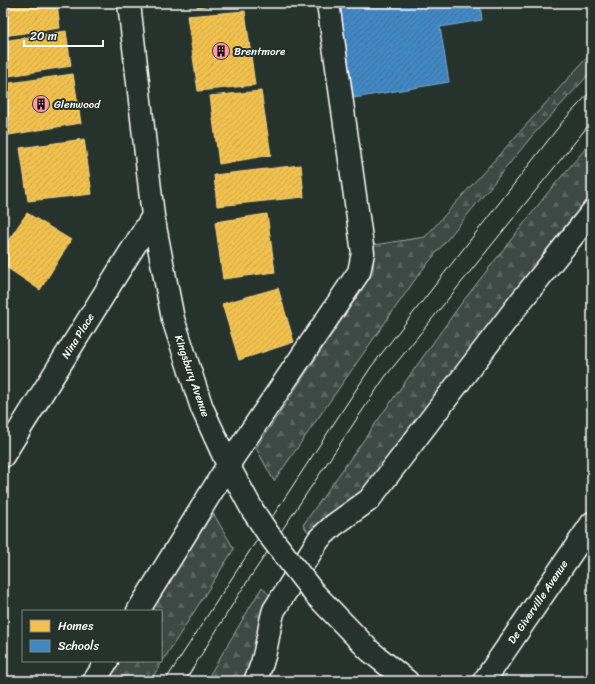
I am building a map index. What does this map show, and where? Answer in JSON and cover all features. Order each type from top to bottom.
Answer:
[{"type":"street","name":"Kingsbury Avenue","points":[[129,3],[153,216],[173,320],[202,408],[228,465],[269,535],[314,593],[370,651],[407,681]]},
{"type":"street","points":[[139,610],[228,465],[359,272],[364,253],[328,3]]},
{"type":"street","points":[[255,681],[262,665],[270,622],[274,610],[318,539],[334,525],[369,500],[521,301],[592,212]]},
{"type":"street","name":"Nina Place","points":[[3,456],[153,216]]},
{"type":"street","name":"De Giverville Avenue","points":[[484,681],[592,523]]},
{"type":"street","points":[[94,681],[105,662]]},
{"type":"green space","points":[[592,52],[592,71],[532,136],[419,274],[274,481],[256,448],[373,273],[374,245],[425,237]]},
{"type":"green space","points":[[592,141],[592,196],[574,215],[470,350],[363,494],[347,507],[308,532],[303,525],[460,305],[550,190]]},
{"type":"green space","points":[[213,513],[234,549],[150,681],[107,681],[118,662],[162,662],[162,610],[152,610]]},
{"type":"green space","points":[[262,587],[269,595],[259,625],[256,653],[243,681],[206,681]]},
{"type":"building: Homes","points":[[16,3],[57,3],[60,28],[3,36],[3,5]]},
{"type":"building: Homes","points":[[197,3],[227,3],[197,7]]},
{"type":"building: Homes","name":"Brentmore","points":[[245,11],[255,85],[198,91],[187,16]]},
{"type":"building: Homes","points":[[66,31],[71,66],[3,77],[3,41]]},
{"type":"building: Homes","name":"Glenwood","points":[[73,74],[81,123],[3,136],[3,84]]},
{"type":"building: Homes","points":[[261,91],[271,155],[219,164],[210,96]]},
{"type":"building: Homes","points":[[84,139],[92,194],[28,201],[20,148]]},
{"type":"building: Homes","points":[[301,165],[304,197],[217,206],[214,175]]},
{"type":"building: Homes","points":[[27,213],[71,240],[40,290],[3,265],[3,248]]},
{"type":"building: Homes","points":[[267,214],[275,272],[223,279],[215,222]]},
{"type":"building: Homes","points":[[278,288],[294,342],[239,360],[222,304]]},
{"type":"building: Schools","points":[[339,3],[480,3],[482,20],[440,27],[449,82],[354,98]]},
{"type":"tram line","points":[[165,681],[371,367],[564,120],[592,90]]},
{"type":"tram line","points":[[185,681],[241,591],[385,377],[592,121]]},
{"type":"place","name":"Brentmore","points":[[221,51]]},
{"type":"place","name":"Glenwood","points":[[41,104]]}]
